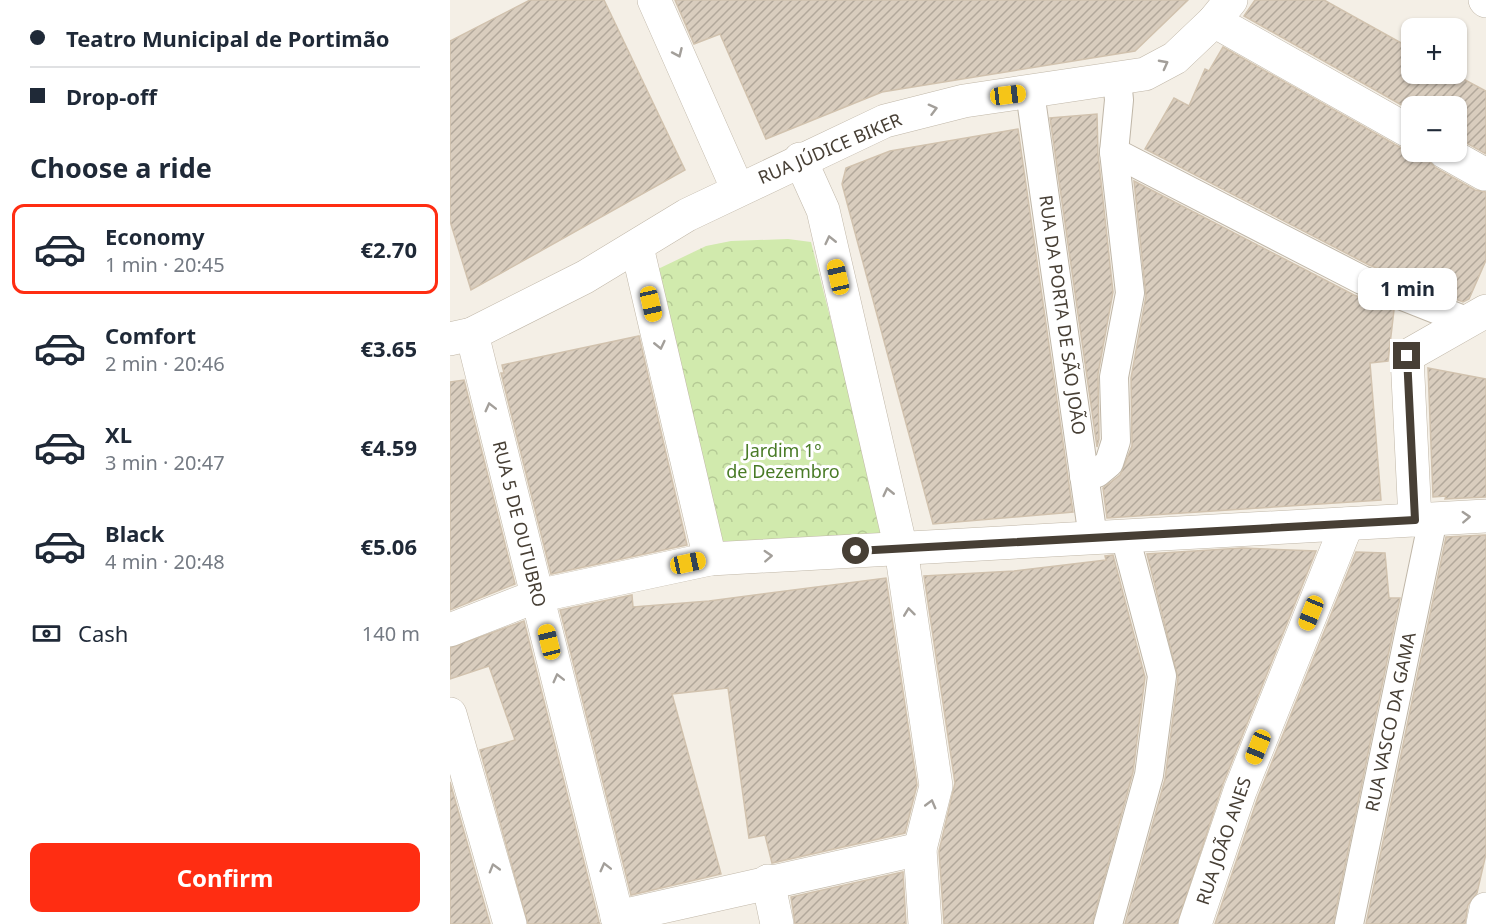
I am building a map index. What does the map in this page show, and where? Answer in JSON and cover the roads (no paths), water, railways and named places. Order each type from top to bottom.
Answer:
[{"type":"street","points":[[654,0],[738,190]]},
{"type":"street","points":[[1222,11],[1401,126]]},
{"type":"street","name":"RUA JÚDICE BIKER","points":[[461,337],[637,248],[687,215],[800,159],[885,121],[964,101],[1145,74],[1176,58],[1222,11]]},
{"type":"street","points":[[1084,476],[1097,473],[1109,463],[1116,441],[1114,377],[1130,293],[1114,152],[1119,100],[1117,79]]},
{"type":"street","name":"RUA DA PORTA DE SÃO JOÃO","points":[[1030,92],[1084,476],[1162,676],[1149,775],[1107,924]]},
{"type":"street","points":[[1114,152],[1362,280],[1479,321]]},
{"type":"street","points":[[800,159],[823,210],[901,549],[936,786],[920,849],[925,924]]},
{"type":"street","points":[[1463,162],[1484,174]]},
{"type":"street","points":[[637,248],[710,559]]},
{"type":"street","points":[[1424,520],[1407,356],[1479,321]]},
{"type":"street","name":"RUA 5 DE OUTUBRO","points":[[461,337],[537,596],[618,921]]},
{"type":"street","points":[[450,630],[537,596],[710,559],[1486,516]]},
{"type":"street","name":"RUA VASCO DA GAMA","points":[[1349,924],[1424,520]]},
{"type":"street","name":"RUA JOÃO ANES","points":[[1195,924],[1240,791],[1347,524]]},
{"type":"street","points":[[450,714],[510,924]]},
{"type":"street","points":[[618,921],[768,881],[920,849]]},
{"type":"street","points":[[768,881],[777,924]]},
{"type":"street","points":[[1483,924],[1486,909]]},
{"type":"park label","name":"Jardim 1º de Dezembro","points":[[783,461]]}]
